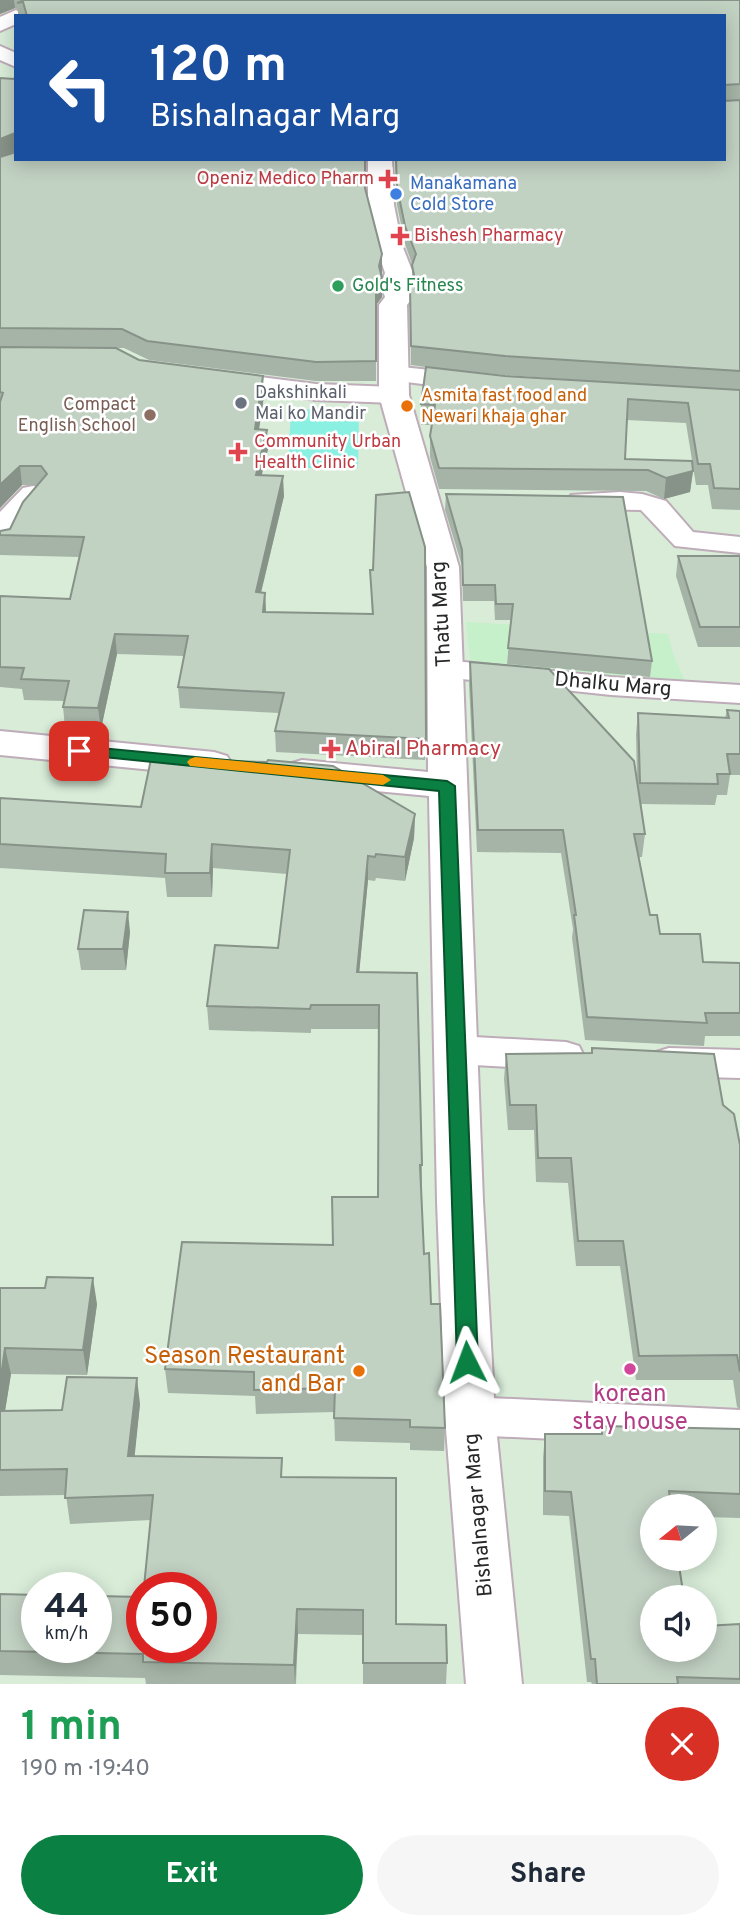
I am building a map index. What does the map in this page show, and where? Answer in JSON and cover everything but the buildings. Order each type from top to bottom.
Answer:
[{"type":"main road","name":"Thatu Marg","points":[[380,161],[384,227],[399,273],[395,284],[399,297],[393,305],[393,384],[443,568],[447,786]]},
{"type":"main road","points":[[0,743],[447,786]]},
{"type":"main road","name":"Bishalnagar Marg","points":[[447,786],[470,1416],[494,1684]]},
{"type":"street","points":[[200,377],[316,392],[393,384],[492,384]]},
{"type":"street","points":[[0,542],[10,518],[33,494]]},
{"type":"street","points":[[561,501],[646,502],[656,508],[685,540],[740,545]]},
{"type":"street","name":"Dhalku Marg","points":[[445,669],[611,686],[740,694]]},
{"type":"street","points":[[456,1050],[740,1064]]},
{"type":"street","points":[[470,1416],[740,1429]]},
{"type":"shaded area","points":[[291,409],[359,410],[358,468],[288,468]]},
{"type":"shaded area","points":[[466,622],[668,634],[673,654],[688,688],[482,672],[470,659]]},
{"type":"slow traffic","points":[[195,762],[383,780]]},
{"type":"place","name":"Openiz Medico Pharm","points":[[388,179]]},
{"type":"place","name":"Manakamana Cold Store","points":[[396,194]]},
{"type":"place","name":"Bishesh Pharmacy","points":[[400,236]]},
{"type":"place","name":"Gold's Fitness","points":[[338,286]]},
{"type":"place","name":"Dakshinkali Mai ko Mandir","points":[[241,403]]},
{"type":"place","name":"Asmita fast food and Newari khaja ghar","points":[[407,406]]},
{"type":"place","name":"Compact English School","points":[[150,415]]},
{"type":"place","name":"Community Urban Health Clinic","points":[[238,452]]},
{"type":"place","name":"Abiral Pharmacy","points":[[331,749]]},
{"type":"place","name":"korean stay house","points":[[630,1369]]},
{"type":"place","name":"Season Restaurant and Bar","points":[[359,1371]]},
{"type":"route","points":[[79,751],[447,786],[467,1362]]}]
